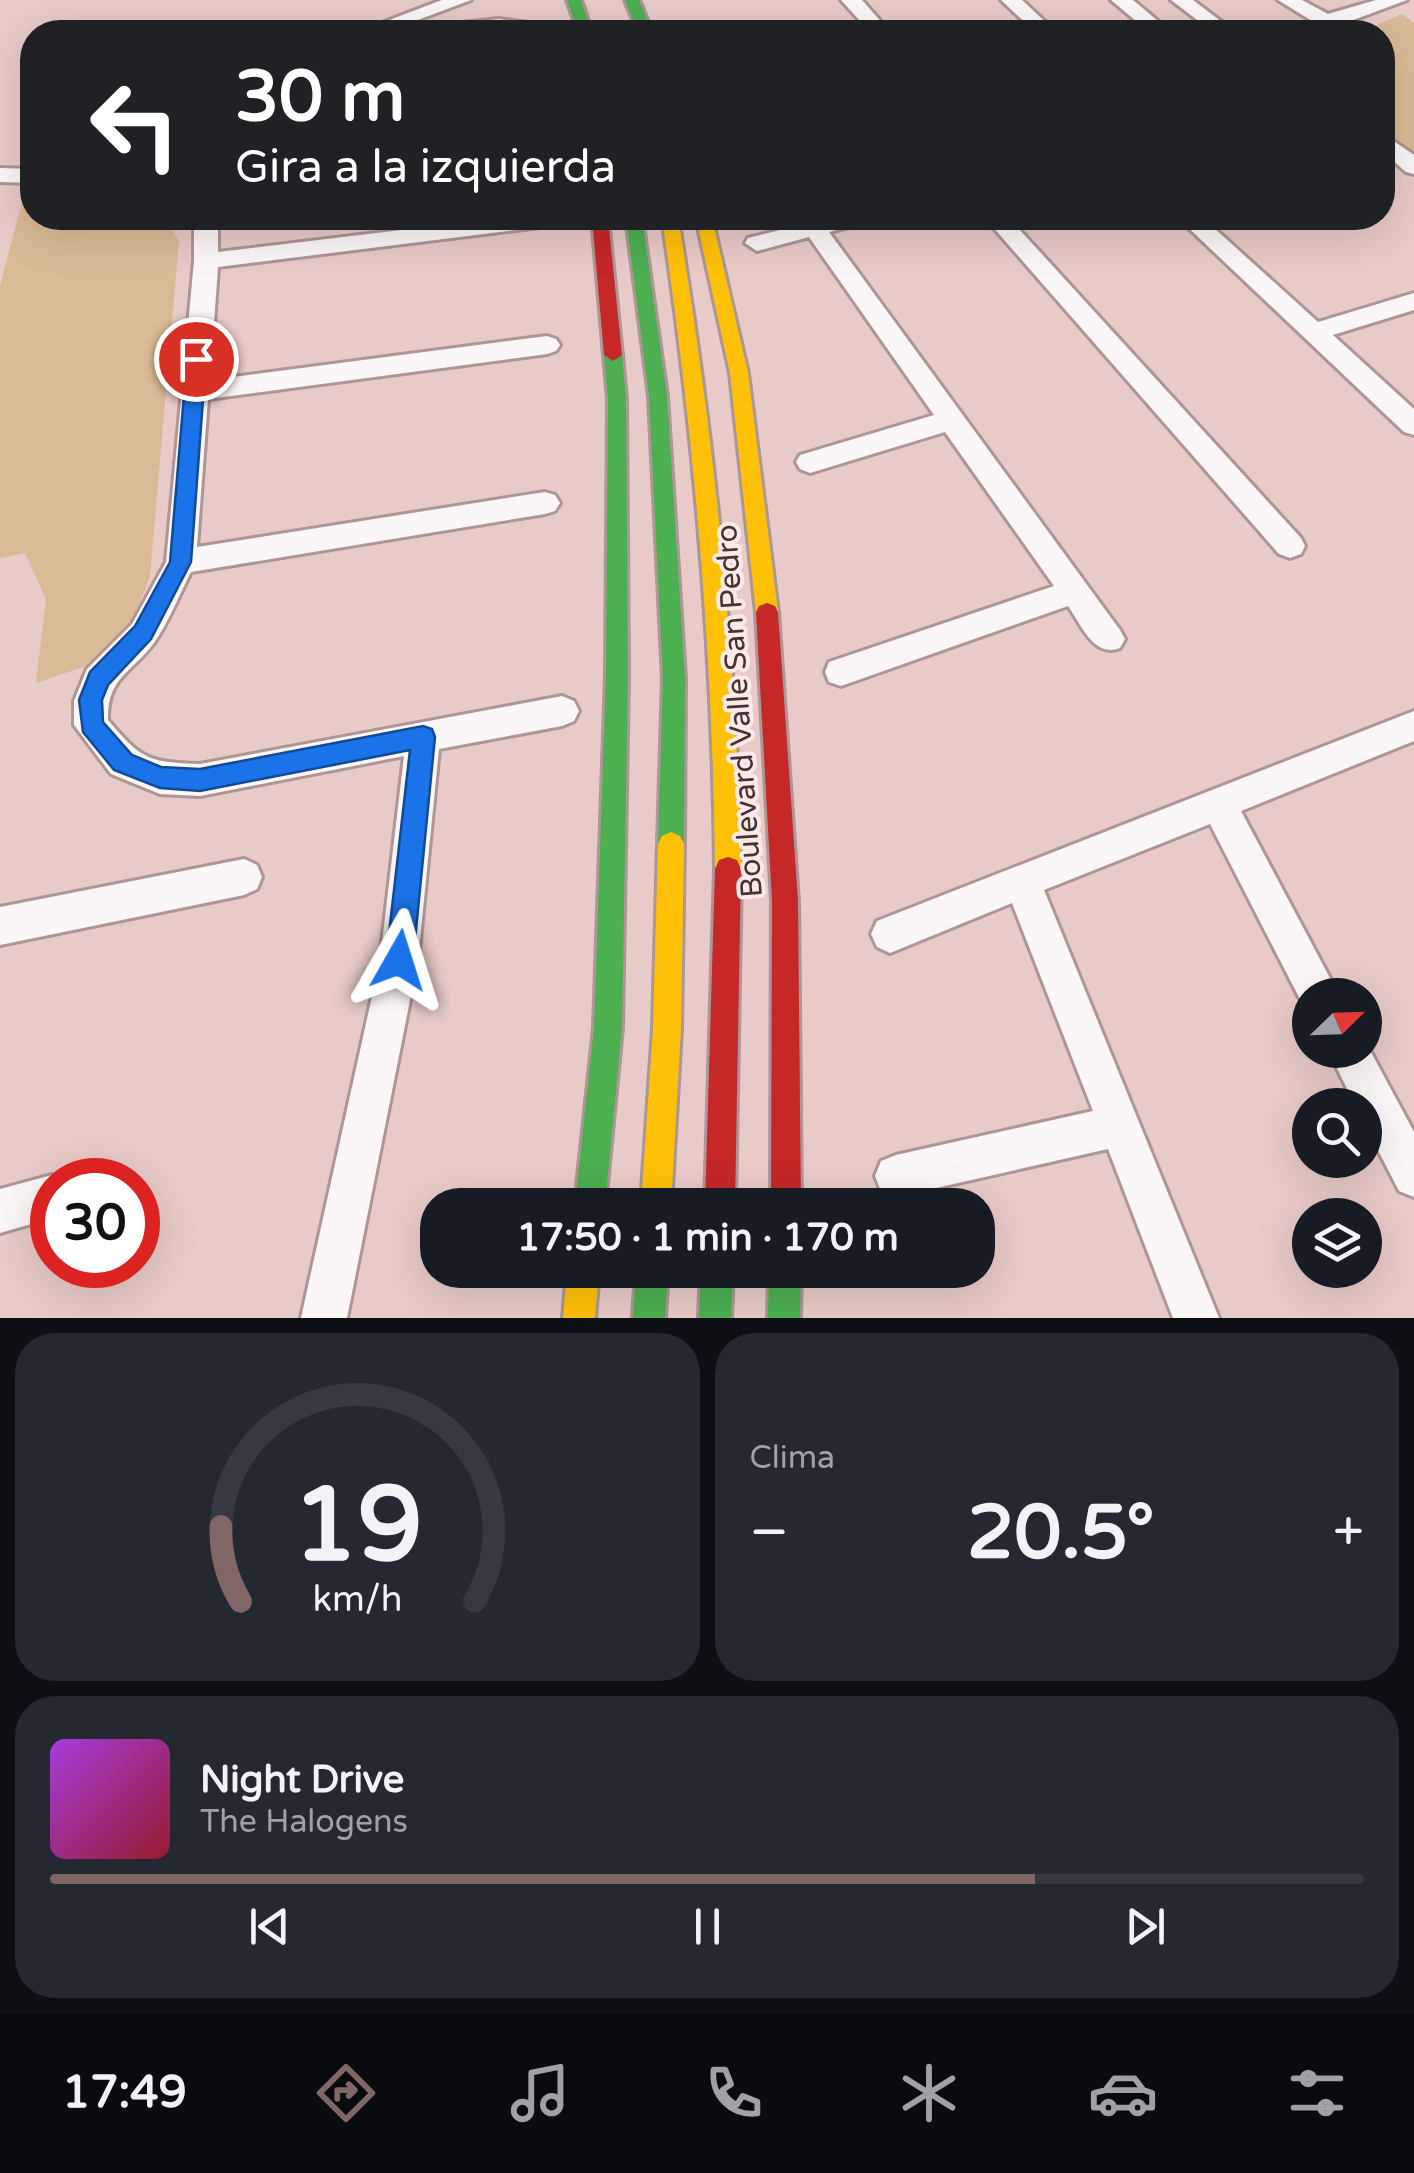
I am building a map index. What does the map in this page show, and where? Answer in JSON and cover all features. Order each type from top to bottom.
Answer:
[{"type":"main road","points":[[592,1188],[608,1028],[618,675],[617,398],[601,230]]},
{"type":"main road","name":"Boulevard Valle San Pedro","points":[[636,230],[658,396],[674,679],[667,1029],[657,1188]]},
{"type":"main road","name":"Boulevard Valle San Pedro","points":[[672,230],[701,395],[724,676],[726,1027],[721,1188]]},
{"type":"main road","name":"Boulevard Valle San Pedro","points":[[707,230],[742,393],[772,672],[789,1030],[786,1188]]},
{"type":"main road","points":[[578,1318],[582,1288]]},
{"type":"main road","points":[[649,1318],[651,1288]]},
{"type":"main road","points":[[716,1318],[717,1288]]},
{"type":"main road","points":[[784,1318],[785,1288]]},
{"type":"street","points":[[402,20],[460,0]]},
{"type":"street","points":[[851,0],[869,20]]},
{"type":"street","points":[[1011,0],[1033,20]]},
{"type":"street","points":[[1122,0],[1147,20]]},
{"type":"street","points":[[1181,0],[1208,20]]},
{"type":"street","points":[[1288,0],[1324,20]]},
{"type":"street","points":[[1329,20],[1398,0]]},
{"type":"street","points":[[1395,150],[1414,167]]},
{"type":"street","points":[[206,230],[180,562],[143,633],[98,679],[90,700],[91,725],[123,762],[160,778],[200,780],[562,711]]},
{"type":"street","points":[[206,261],[459,230]]},
{"type":"street","points":[[757,244],[807,230]]},
{"type":"street","points":[[815,230],[1109,639]]},
{"type":"street","points":[[1007,230],[1290,546]]},
{"type":"street","points":[[1203,230],[1414,426]]},
{"type":"street","points":[[1314,332],[1414,300]]},
{"type":"street","points":[[193,392],[547,345]]},
{"type":"street","points":[[810,462],[952,420]]},
{"type":"street","points":[[180,562],[545,502]]},
{"type":"street","points":[[841,672],[1074,591]]},
{"type":"street","points":[[890,934],[1413,729]]},
{"type":"street","points":[[324,1318],[399,960],[423,737]]},
{"type":"street","points":[[1218,804],[1310,978]]},
{"type":"street","points":[[0,926],[244,877]]},
{"type":"street","points":[[1022,881],[1196,1318]]},
{"type":"street","points":[[1357,1068],[1414,1176]]},
{"type":"street","points":[[896,1176],[1118,1126]]},
{"type":"street","points":[[0,1211],[30,1204]]},
{"type":"shaded area","points":[[1402,14],[1414,23],[1414,154],[1395,139],[1395,20],[1388,20]]},
{"type":"shaded area","points":[[20,209],[20,230],[172,230],[179,241],[150,576],[130,629],[86,666],[36,683],[46,599],[25,553],[0,558],[0,286]]},
{"type":"traffic: fast","points":[[574,0],[581,20]]},
{"type":"traffic: fast","points":[[632,0],[640,20]]},
{"type":"traffic: fast","points":[[636,230],[658,396],[674,679],[671,844]]},
{"type":"traffic: fast","points":[[592,1188],[608,1028],[617,675],[617,399],[613,355]]},
{"type":"traffic: fast","points":[[649,1318],[651,1288]]},
{"type":"traffic: fast","points":[[715,1318],[716,1288]]},
{"type":"traffic: fast","points":[[784,1318],[785,1288]]},
{"type":"traffic: slow","points":[[672,230],[712,542],[724,705],[728,869]]},
{"type":"traffic: slow","points":[[707,230],[739,373],[767,612]]},
{"type":"traffic: slow","points":[[657,1188],[667,1029],[671,844]]},
{"type":"traffic: slow","points":[[579,1318],[582,1288]]},
{"type":"traffic: jam","points":[[601,230],[613,355]]},
{"type":"traffic: jam","points":[[767,612],[785,901],[786,1188]]},
{"type":"traffic: jam","points":[[720,1188],[728,869]]},
{"type":"route","points":[[196,359],[180,562],[143,633],[98,679],[90,700],[91,725],[123,762],[160,778],[200,780],[423,737],[399,960]]}]
